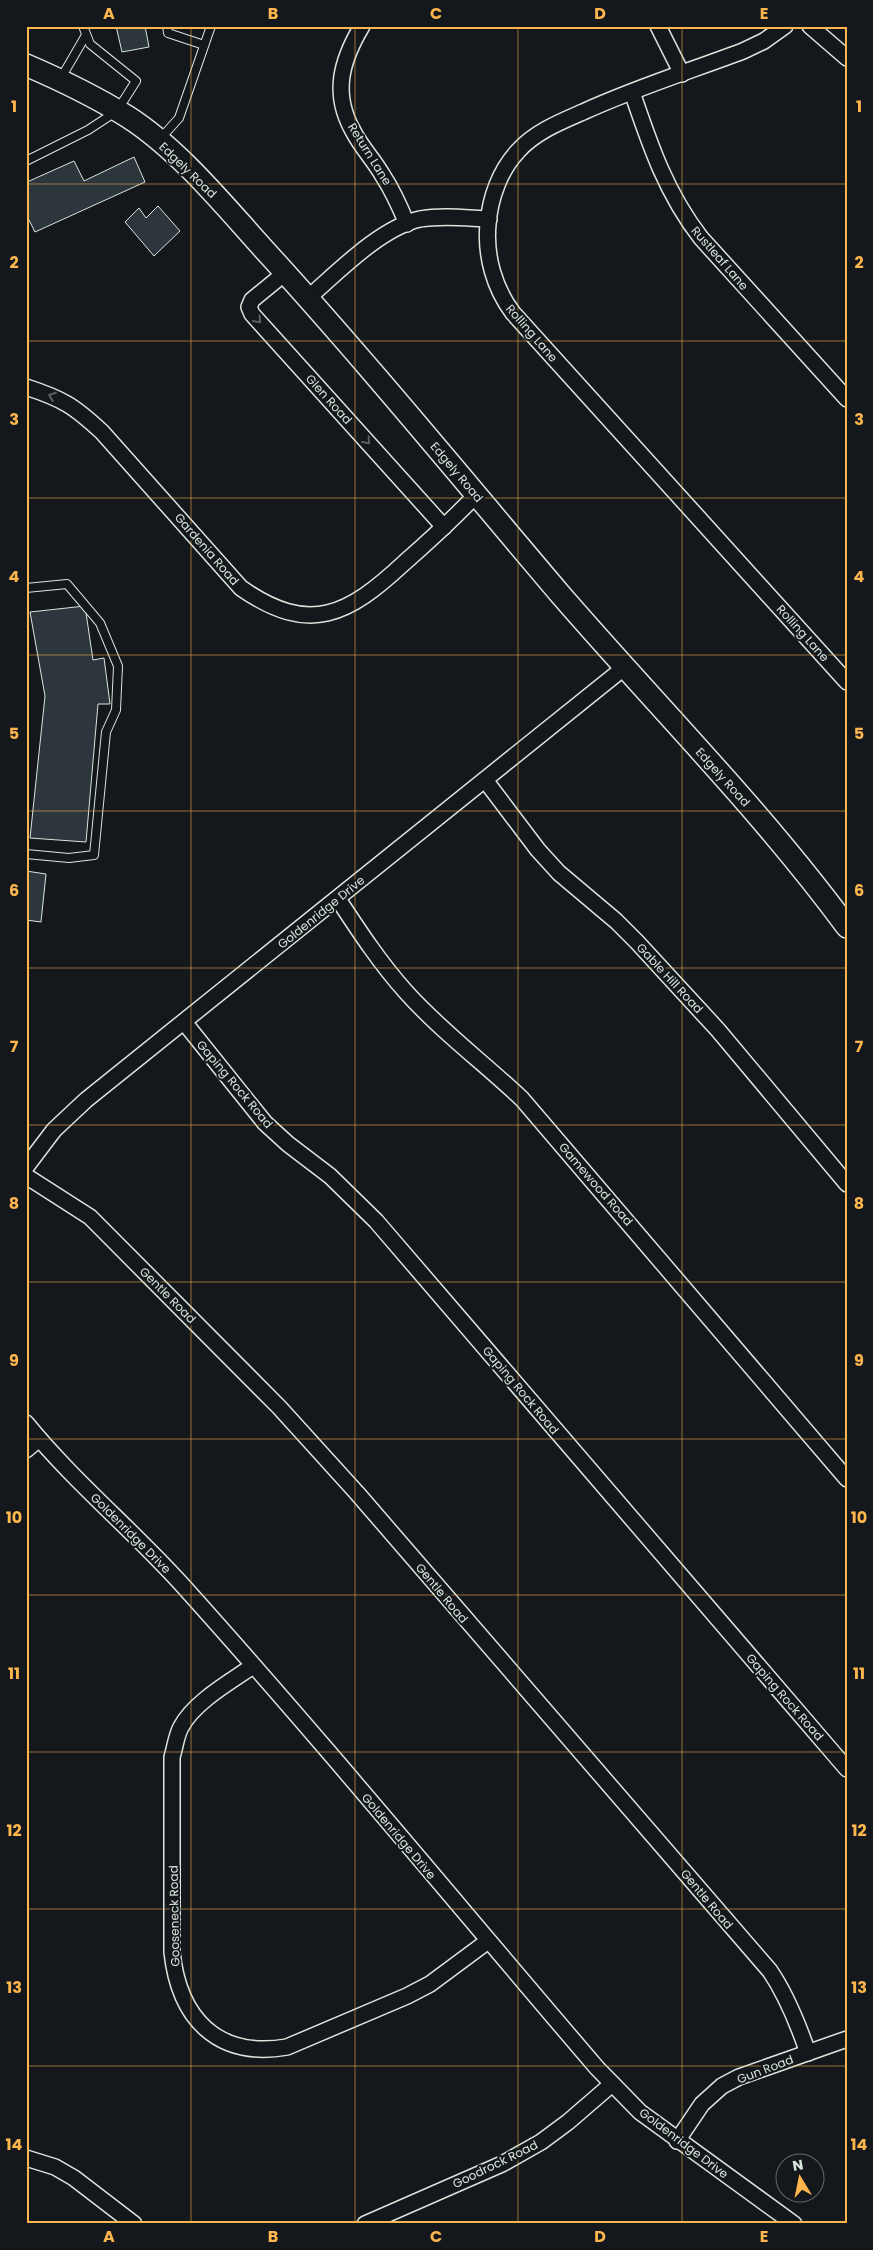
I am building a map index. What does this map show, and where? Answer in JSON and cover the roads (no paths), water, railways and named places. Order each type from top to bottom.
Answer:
[{"type":"main road","name":"Edgely Road","points":[[26,65],[60,80],[117,111],[158,141],[182,163],[308,298],[625,667],[783,844],[847,928]]},
{"type":"street","name":"Return Lane","points":[[362,26],[345,59],[341,74],[346,114],[352,130],[393,191],[407,224]]},
{"type":"street","points":[[658,26],[682,74]]},
{"type":"street","name":"Rolling Lane","points":[[785,26],[764,42],[632,92],[552,126],[525,144],[505,167],[497,185],[488,219],[489,260],[506,304],[513,313],[847,682]]},
{"type":"street","points":[[810,26],[847,58]]},
{"type":"street","name":"Rustleaf Lane","points":[[632,92],[667,186],[683,215],[700,238],[847,399]]},
{"type":"street","points":[[308,298],[372,244],[407,224],[420,219],[449,217],[488,219]]},
{"type":"street","name":"Glen Road","points":[[285,273],[252,300],[249,307],[252,314],[444,527]]},
{"type":"street","name":"Gardenia Road","points":[[26,387],[56,397],[77,409],[102,432],[241,588],[260,601],[284,611],[300,615],[319,615],[336,612],[353,605],[386,580],[476,495]]},
{"type":"street","name":"Goldenridge Drive","points":[[26,1167],[54,1130],[86,1100],[625,667]]},
{"type":"street","name":"Gable Hill Road","points":[[485,780],[538,850],[559,873],[616,921],[644,949],[718,1030],[847,1184]]},
{"type":"street","name":"Gamewood Road","points":[[338,899],[370,947],[407,993],[474,1057],[522,1099],[847,1479]]},
{"type":"street","name":"Gaping Rock Road","points":[[184,1022],[265,1122],[288,1144],[330,1176],[376,1221],[847,1769]]},
{"type":"street","name":"Gentle Road","points":[[26,1176],[76,1207],[118,1244],[279,1407],[357,1493],[770,1972],[780,1986],[796,2018],[808,2053]]},
{"type":"street","name":"Goldenridge Drive","points":[[26,1423],[184,1587],[612,2084],[640,2112],[677,2141],[794,2224]]},
{"type":"street","points":[[26,1450],[39,1438]]},
{"type":"street","name":"Gooseneck Road","points":[[253,1666],[211,1696],[191,1714],[180,1727],[172,1757],[172,1952],[178,1982],[186,2002],[200,2024],[215,2037],[226,2043],[242,2047],[276,2049],[287,2047],[364,2015],[430,1984],[488,1941]]},
{"type":"street","name":"Gun Road","points":[[677,2141],[702,2104],[722,2086],[739,2077],[847,2039]]},
{"type":"street","name":"Goodrock Road","points":[[364,2224],[502,2164],[541,2142],[568,2122],[612,2084]]},
{"type":"street","points":[[26,2158],[55,2167],[74,2178],[134,2224]]},
{"type":"lane","points":[[26,161],[88,130],[117,111],[136,81],[90,44],[83,26]]},
{"type":"lane","points":[[158,141],[179,118],[211,26]]},
{"type":"lane","points":[[168,30],[204,45]]},
{"type":"lane","points":[[60,80],[86,35]]},
{"type":"lane","points":[[26,588],[67,584],[100,623],[118,666],[116,710],[106,732],[94,855],[69,858],[26,854]]}]
